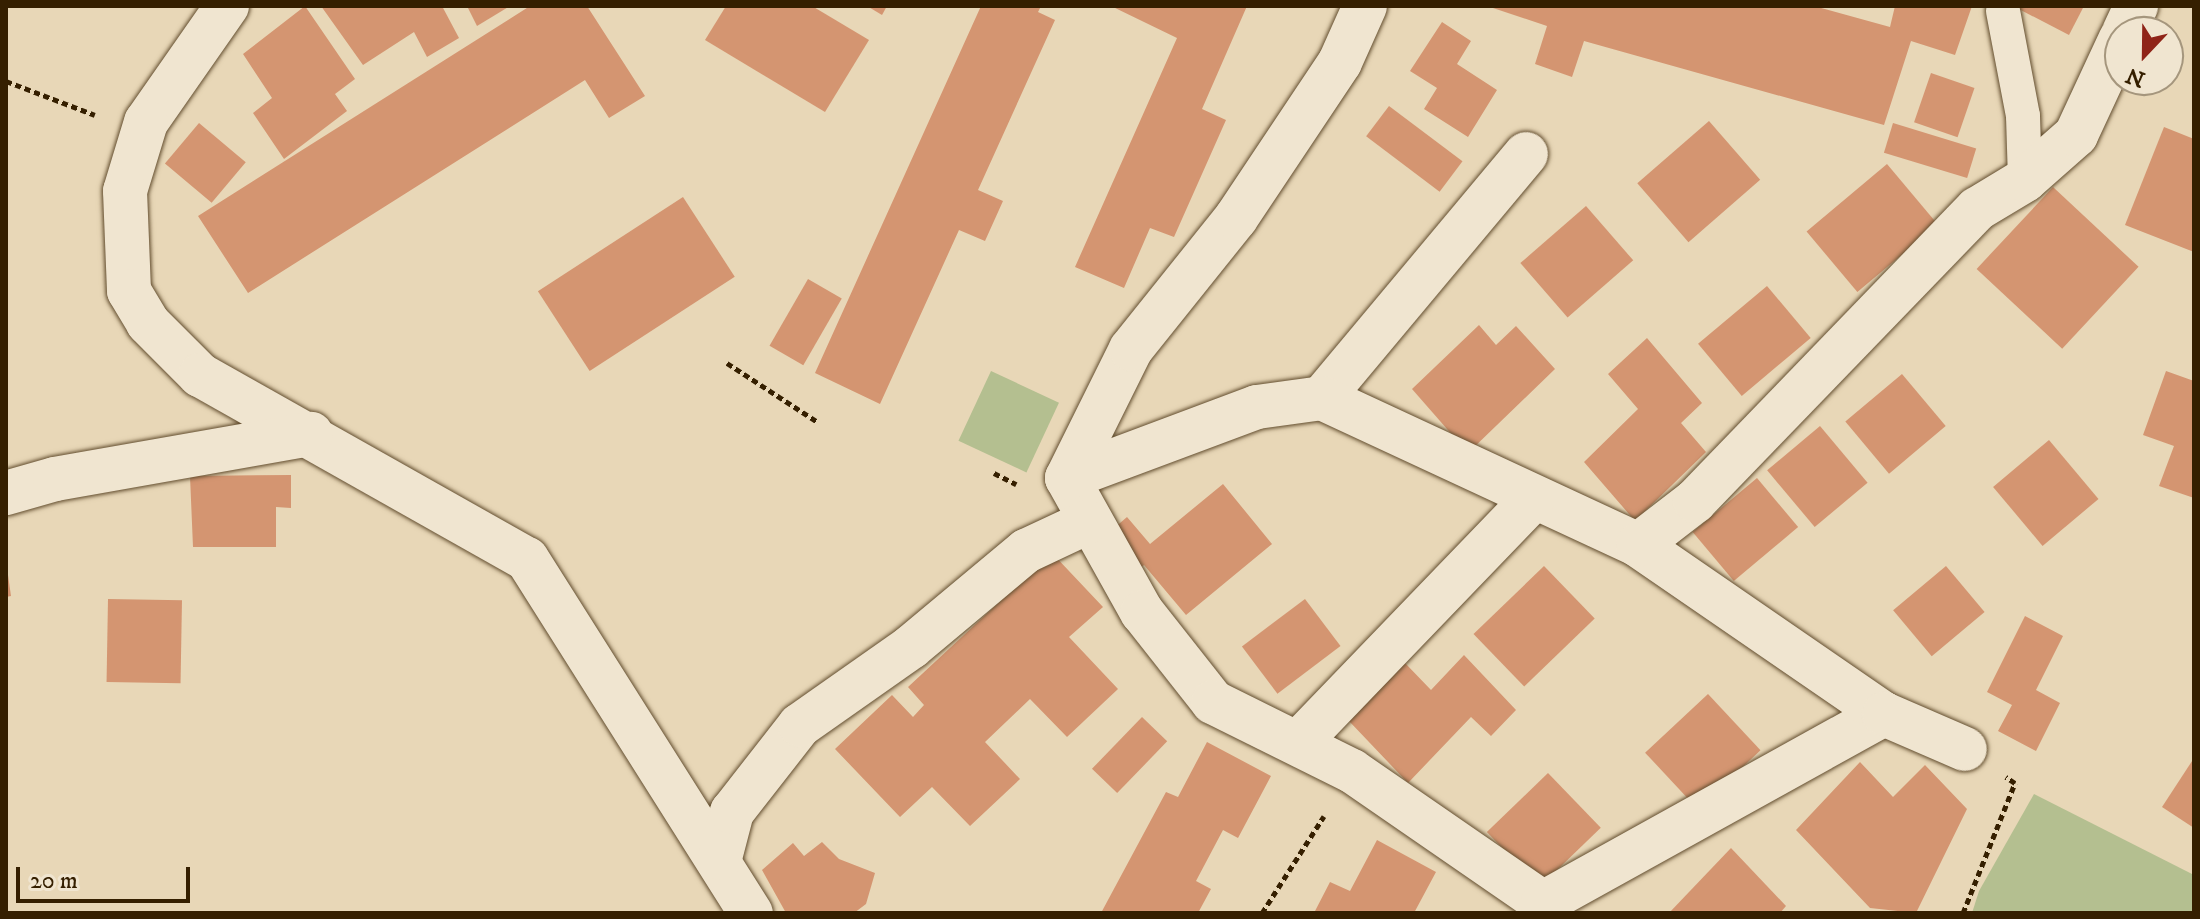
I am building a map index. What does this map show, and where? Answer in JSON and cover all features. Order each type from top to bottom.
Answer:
[{"type":"street","points":[[227,6],[143,133],[125,191],[129,291],[148,323],[200,375],[311,434],[527,559],[600,683],[720,858],[751,913]]},
{"type":"street","points":[[1067,478],[1131,349],[1236,218],[1340,62],[1365,6]]},
{"type":"street","points":[[1638,545],[1695,501],[1977,209],[2025,180],[2076,135],[2104,75]]},
{"type":"street","points":[[1322,398],[1526,154]]},
{"type":"street","points":[[1067,478],[1257,407],[1322,398],[1533,499],[1638,545],[1884,714],[1965,749]]},
{"type":"street","points":[[6,493],[55,479],[311,434]]},
{"type":"street","points":[[1067,478],[1088,522],[1142,612],[1213,702],[1299,742],[1352,771],[1543,903],[1884,714]]},
{"type":"street","points":[[1299,742],[1533,499]]},
{"type":"street","points":[[720,858],[732,812],[800,725],[911,647],[1026,551],[1088,522]]},
{"type":"lane","points":[[2003,11],[2023,116],[2025,180]]},
{"type":"path","points":[[6,81],[143,133]]},
{"type":"path","points":[[727,363],[818,422]]},
{"type":"path","points":[[1963,913],[2015,783],[1965,749]]},
{"type":"path","points":[[1262,913],[1352,771]]},
{"type":"green space","points":[[991,371],[1059,403],[1026,472],[958,441]]},
{"type":"green space","points":[[2034,794],[2194,875],[2194,913],[1972,913],[1979,891]]},
{"type":"building","points":[[305,6],[355,79],[335,94],[347,111],[284,159],[253,113],[272,98],[243,54]]},
{"type":"building","points":[[321,6],[442,6],[459,38],[427,57],[414,32],[363,65]]},
{"type":"building","points":[[467,6],[510,6],[477,26]]},
{"type":"building","points":[[530,6],[587,6],[645,96],[609,118],[585,80],[248,293],[198,216]]},
{"type":"building","points":[[726,6],[812,6],[869,40],[825,112],[705,40]]},
{"type":"building","points":[[867,6],[887,6],[882,15]]},
{"type":"building","points":[[981,6],[1041,6],[1038,12],[1055,20],[978,190],[1003,201],[985,241],[959,230],[880,404],[815,373]]},
{"type":"building","points":[[1111,6],[1247,6],[1202,109],[1226,120],[1174,237],[1150,228],[1124,288],[1075,267],[1177,38]]},
{"type":"building","points":[[1487,6],[1814,6],[1890,27],[1895,6],[1972,6],[1955,55],[1911,41],[1884,125],[1584,41],[1572,77],[1535,64],[1547,26]]},
{"type":"building","points":[[2013,6],[2084,6],[2069,35]]},
{"type":"building","points":[[1442,22],[1471,41],[1457,64],[1497,90],[1468,137],[1424,109],[1437,88],[1410,71]]},
{"type":"building","points":[[1931,73],[1974,88],[1958,137],[1914,122]]},
{"type":"building","points":[[1389,106],[1462,161],[1440,192],[1366,136]]},
{"type":"building","points":[[1709,121],[1760,180],[1688,242],[1637,183]]},
{"type":"building","points":[[199,123],[246,162],[212,203],[165,164]]},
{"type":"building","points":[[1893,123],[1976,148],[1967,178],[1884,153]]},
{"type":"building","points":[[2164,127],[2194,139],[2194,252],[2125,225]]},
{"type":"building","points":[[1887,164],[1938,225],[1857,292],[1807,231]]},
{"type":"building","points":[[2053,187],[2139,267],[2062,349],[1977,269]]},
{"type":"building","points":[[683,197],[735,277],[590,371],[538,291]]},
{"type":"building","points":[[1586,206],[1633,260],[1568,317],[1520,263]]},
{"type":"building","points":[[808,279],[842,298],[803,365],[770,346]]},
{"type":"building","points":[[1767,286],[1811,338],[1742,396],[1698,344]]},
{"type":"building","points":[[1479,325],[1496,345],[1516,326],[1555,369],[1468,453],[1412,389]]},
{"type":"building","points":[[1647,338],[1702,403],[1681,423],[1706,452],[1635,521],[1584,462],[1638,409],[1608,374]]},
{"type":"building","points":[[2166,371],[2194,381],[2194,498],[2159,486],[2174,446],[2143,435]]},
{"type":"building","points":[[1902,374],[1946,426],[1889,474],[1845,422]]},
{"type":"building","points":[[1820,426],[1868,483],[1815,527],[1767,470]]},
{"type":"building","points":[[2049,440],[2098,499],[2043,546],[1993,487]]},
{"type":"building","points":[[291,475],[291,508],[276,507],[276,547],[193,547],[190,476]]},
{"type":"building","points":[[1757,478],[1798,527],[1734,581],[1693,532]]},
{"type":"building","points":[[1223,484],[1272,544],[1186,615],[1144,565],[1135,572],[1105,536],[1127,517],[1150,544]]},
{"type":"building","points":[[1052,553],[1103,607],[1069,637],[1118,689],[1067,737],[1030,699],[985,742],[1020,779],[970,826],[932,787],[900,817],[835,749],[892,695],[913,717],[924,705],[908,687]]},
{"type":"building","points":[[1544,566],[1595,619],[1524,687],[1474,634]]},
{"type":"building","points":[[1946,566],[1985,612],[1932,656],[1893,610]]},
{"type":"building","points":[[6,576],[11,596],[6,597]]},
{"type":"building","points":[[108,599],[182,600],[181,683],[107,682]]},
{"type":"building","points":[[1305,599],[1341,646],[1277,694],[1242,647]]},
{"type":"building","points":[[2025,616],[2063,636],[2036,690],[2060,703],[2036,751],[1998,731],[2012,705],[1987,692]]},
{"type":"building","points":[[1464,655],[1516,710],[1491,736],[1471,717],[1408,783],[1349,721],[1405,663],[1431,690]]},
{"type":"building","points":[[1708,694],[1761,750],[1698,809],[1645,753]]},
{"type":"building","points":[[1142,717],[1167,741],[1117,793],[1092,769]]},
{"type":"building","points":[[1207,742],[1271,776],[1238,838],[1223,830],[1196,881],[1211,889],[1198,913],[1101,913],[1166,792],[1178,797]]},
{"type":"building","points":[[2194,758],[2194,828],[2162,807]]},
{"type":"building","points":[[1860,762],[1893,797],[1925,765],[1967,809],[1916,913],[1870,908],[1796,830]]},
{"type":"building","points":[[1548,773],[1601,828],[1540,887],[1487,832]]},
{"type":"building","points":[[1377,840],[1436,872],[1414,913],[1314,913],[1330,882],[1350,891]]},
{"type":"building","points":[[822,842],[839,859],[875,873],[866,904],[854,913],[786,913],[762,870],[793,843],[804,856]]},
{"type":"building","points":[[1731,848],[1786,906],[1780,913],[1669,913]]}]
